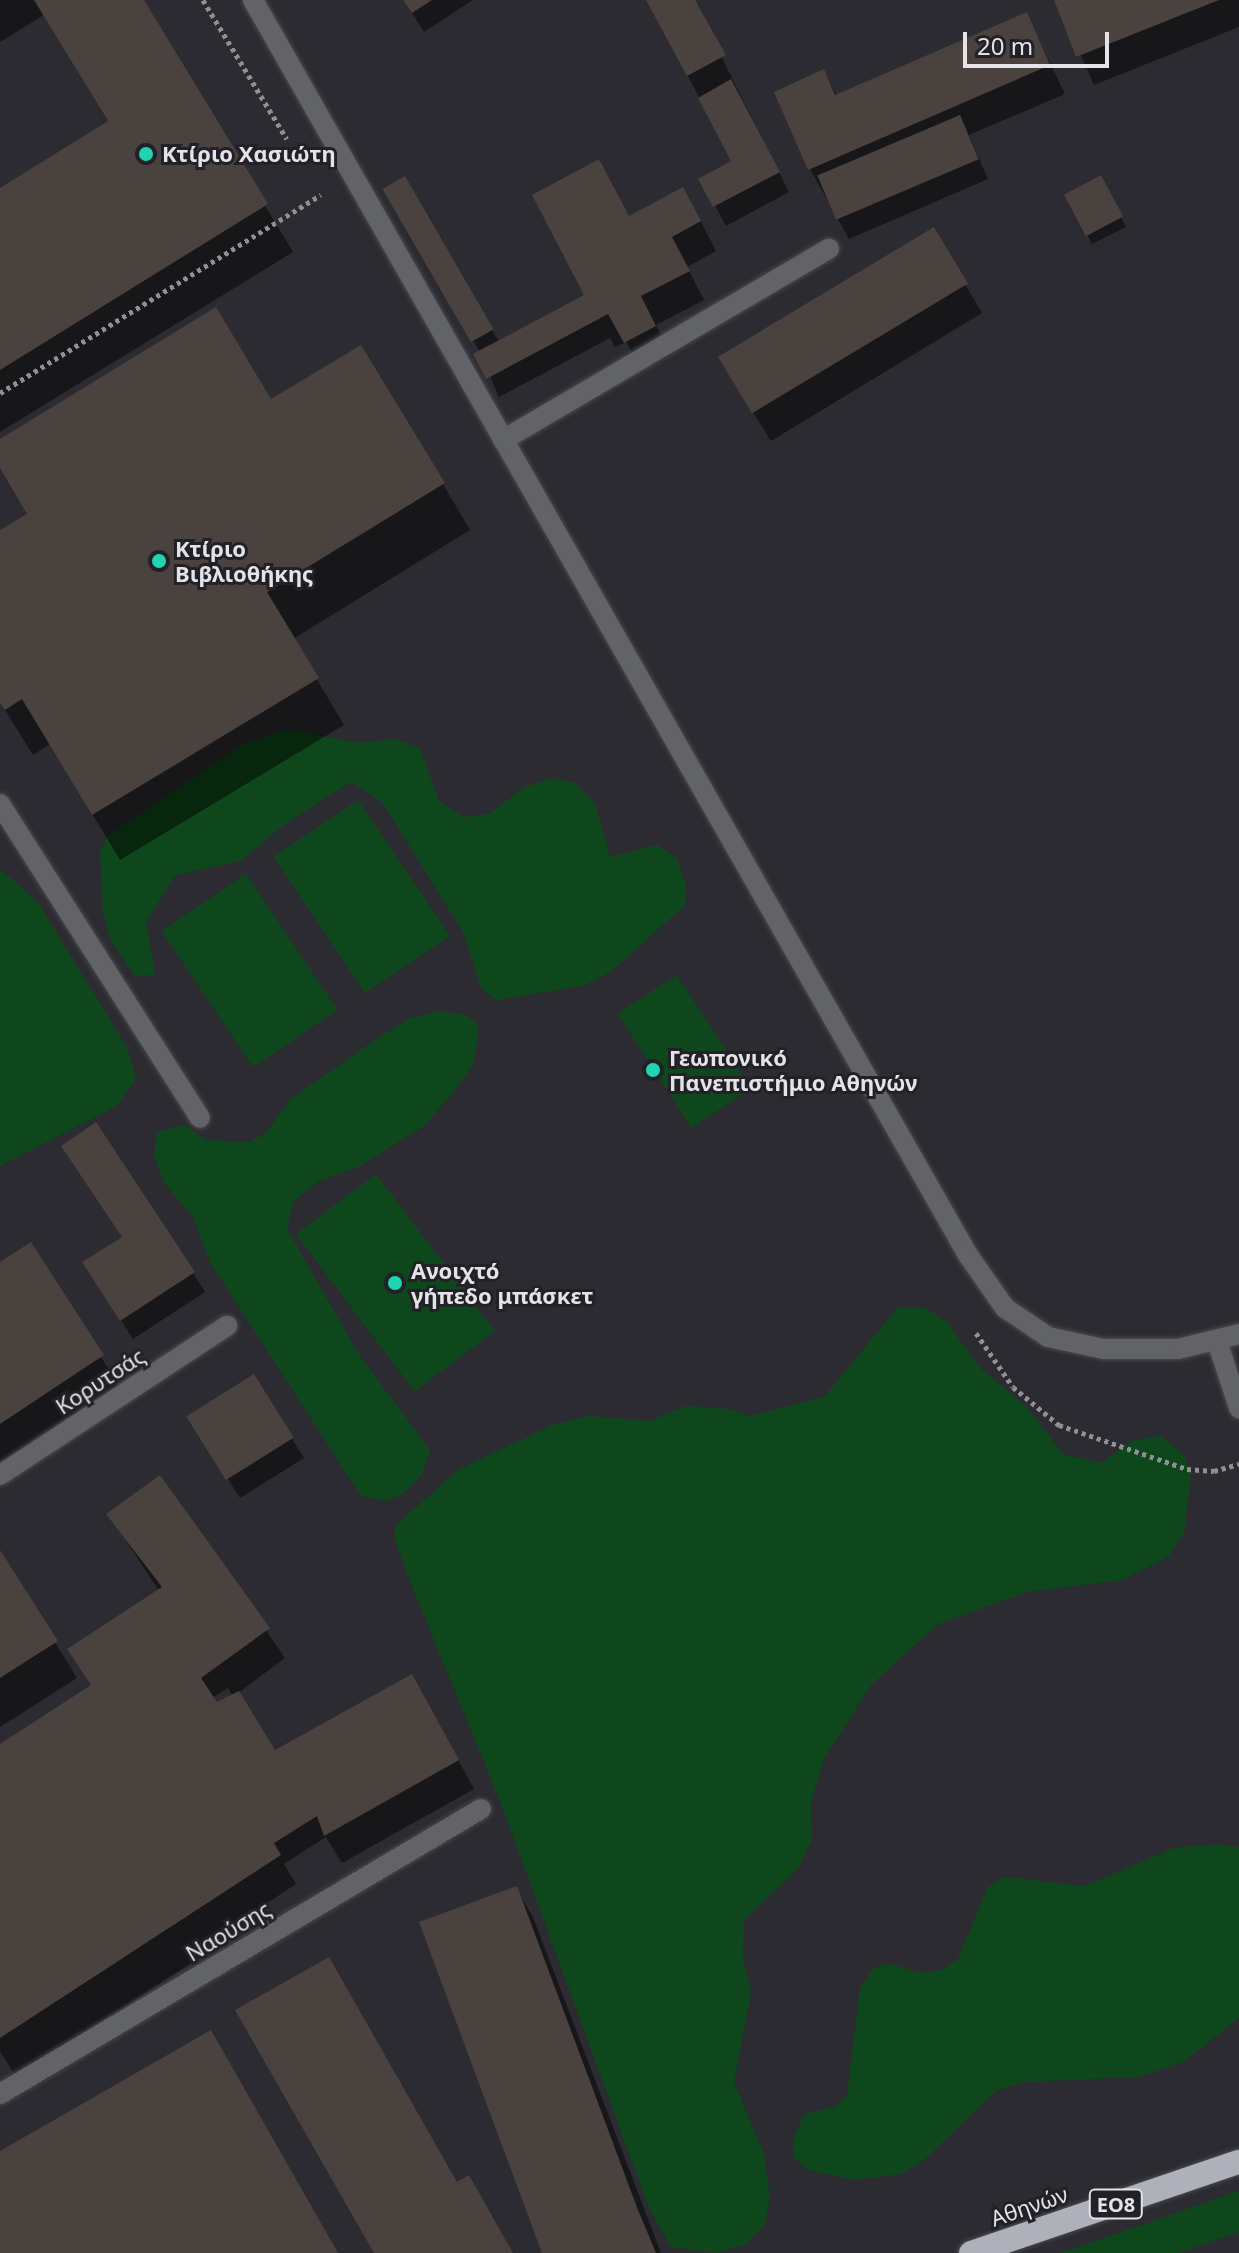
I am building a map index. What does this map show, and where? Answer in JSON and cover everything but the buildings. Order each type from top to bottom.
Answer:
[{"type":"highway","name":"Αθηνών","points":[[971,2253],[1239,2162]]},
{"type":"street","points":[[262,3],[503,440],[968,1255],[1005,1308],[1048,1337],[1077,1346],[1138,1352],[1217,1341],[1239,1334]]},
{"type":"street","points":[[503,440],[829,249]]},
{"type":"street","points":[[0,804],[200,1118]]},
{"type":"street","name":"Κορυτσάς","points":[[0,1475],[227,1326]]},
{"type":"street","points":[[1217,1341],[1239,1408]]},
{"type":"street","name":"Ναούσης","points":[[0,2094],[481,1809]]},
{"type":"path","points":[[0,393],[321,195]]},
{"type":"green space","points":[[288,729],[358,743],[396,739],[420,748],[439,801],[464,817],[489,814],[523,788],[552,778],[575,783],[595,803],[610,857],[657,845],[677,858],[686,886],[685,905],[612,971],[583,986],[496,1000],[481,988],[463,932],[382,802],[351,782],[289,821],[242,860],[175,876],[146,922],[155,975],[135,976],[111,941],[103,912],[100,852],[107,836],[243,744]]},
{"type":"green space","points":[[358,800],[450,936],[365,993],[273,857]]},
{"type":"green space","points":[[0,869],[37,901],[128,1049],[136,1079],[117,1106],[0,1166]]},
{"type":"green space","points":[[246,874],[338,1010],[253,1067],[161,931]]},
{"type":"green space","points":[[677,975],[751,1089],[692,1128],[617,1014]]},
{"type":"green space","points":[[439,1011],[467,1015],[479,1026],[474,1063],[459,1085],[424,1126],[360,1166],[315,1183],[293,1202],[287,1229],[358,1353],[430,1450],[422,1475],[403,1494],[386,1501],[361,1495],[348,1476],[210,1262],[193,1217],[166,1185],[154,1157],[157,1132],[185,1125],[206,1140],[248,1142],[265,1134],[290,1100],[369,1044],[408,1019]]},
{"type":"green space","name":"Ανοιχτό γήπεδο μπάσκετ","points":[[376,1174],[495,1331],[415,1392],[296,1234]]},
{"type":"green space","points":[[898,1307],[926,1308],[947,1322],[980,1368],[1026,1406],[1063,1454],[1101,1463],[1131,1441],[1160,1436],[1171,1444],[1184,1456],[1191,1475],[1184,1533],[1168,1557],[1122,1580],[1028,1592],[938,1624],[871,1685],[824,1759],[811,1802],[812,1839],[799,1867],[744,1920],[743,1957],[751,1993],[734,2083],[764,2154],[770,2197],[765,2224],[746,2244],[716,2253],[671,2247],[649,2208],[502,1806],[412,1586],[395,1540],[395,1526],[459,1469],[553,1425],[590,1416],[650,1421],[685,1406],[731,1409],[749,1416],[824,1397]]},
{"type":"green space","points":[[1218,1844],[1239,1847],[1239,2018],[1185,2061],[1139,2077],[1023,2082],[996,2091],[923,2161],[901,2174],[856,2180],[808,2170],[793,2157],[793,2138],[805,2114],[837,2106],[847,2096],[860,1988],[873,1969],[889,1963],[920,1973],[941,1970],[958,1959],[988,1887],[1005,1877],[1085,1886],[1174,1848]]},
{"type":"green space","points":[[1239,2191],[1239,2232],[1179,2253],[1060,2253]]},
{"type":"place","name":"Κτίριο Χασιώτη","points":[[146,154]]},
{"type":"place","name":"Κτίριο Βιβλιοθήκης","points":[[159,561]]},
{"type":"place","name":"Γεωπονικό Πανεπιστήμιο Αθηνών","points":[[653,1070]]},
{"type":"place","name":"Ανοιχτό γήπεδο μπάσκετ","points":[[395,1283]]}]
